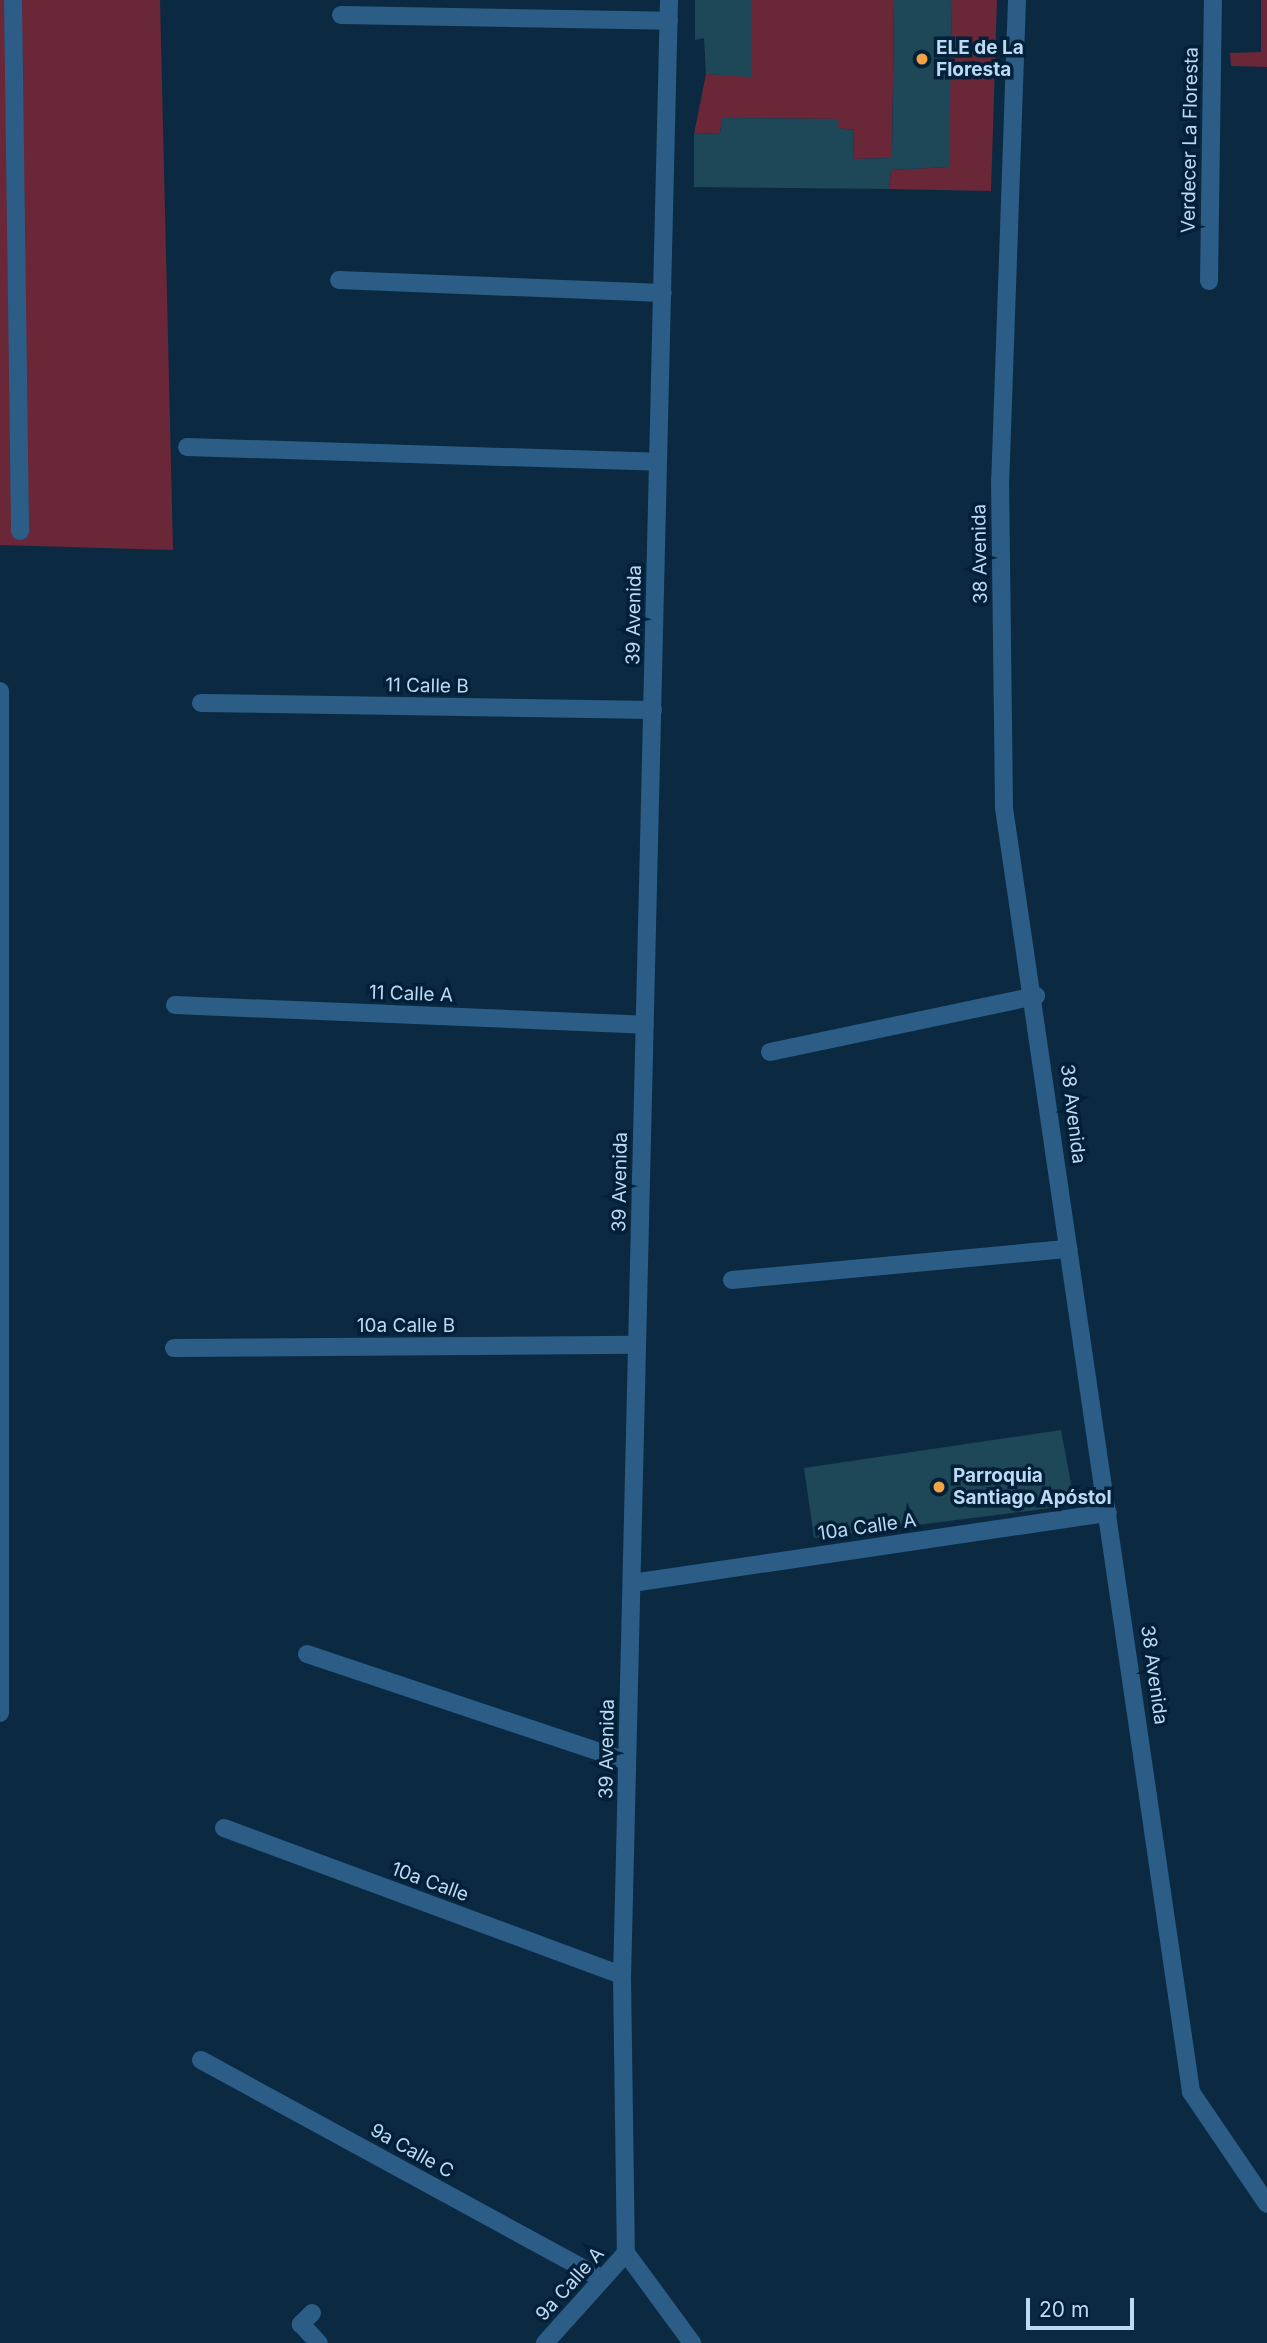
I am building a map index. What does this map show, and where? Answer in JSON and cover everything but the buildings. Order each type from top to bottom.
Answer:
[{"type":"street","points":[[13,0],[20,531]]},
{"type":"street","name":"39 Avenida","points":[[626,2253],[622,1975],[669,0]]},
{"type":"street","name":"38 Avenida","points":[[1017,0],[1000,479],[1004,808],[1036,996],[1069,1249],[1191,2092],[1267,2204]]},
{"type":"street","name":"Verdecer La Floresta","points":[[1209,281],[1213,0]]},
{"type":"street","points":[[341,15],[669,21]]},
{"type":"street","points":[[339,280],[663,293]]},
{"type":"street","points":[[187,447],[658,462]]},
{"type":"street","points":[[0,691],[0,1713]]},
{"type":"street","name":"11 Calle B","points":[[201,703],[653,710]]},
{"type":"street","points":[[770,1052],[1036,996]]},
{"type":"street","name":"11 Calle A","points":[[175,1005],[645,1025]]},
{"type":"street","points":[[732,1280],[1069,1249]]},
{"type":"street","name":"10a Calle B","points":[[174,1348],[637,1345]]},
{"type":"street","name":"10a Calle A","points":[[632,1583],[1108,1513]]},
{"type":"street","points":[[307,1654],[627,1760]]},
{"type":"street","name":"10a Calle","points":[[224,1828],[622,1975]]},
{"type":"street","name":"9a Calle C","points":[[201,2060],[602,2279]]},
{"type":"street","points":[[626,2253],[692,2343]]},
{"type":"street","name":"9a Calle A","points":[[545,2343],[626,2253]]},
{"type":"street","points":[[312,2313],[301,2325],[319,2343]]},
{"type":"shaded area","points":[[0,0],[160,0],[173,550],[0,545]]},
{"type":"shaded area","name":"ELE de La Floresta","points":[[751,0],[894,0],[892,158],[853,159],[854,130],[838,128],[838,119],[722,118],[720,133],[694,134],[706,74],[751,76]]},
{"type":"shaded area","points":[[952,0],[997,0],[991,191],[889,189],[891,170],[948,167]]},
{"type":"shaded area","points":[[1261,0],[1267,0],[1267,67],[1231,66],[1230,53],[1261,52]]},
{"type":"place","name":"ELE de La Floresta","points":[[922,59]]},
{"type":"place","name":"Parroquia Santiago Apóstol","points":[[939,1487]]}]
